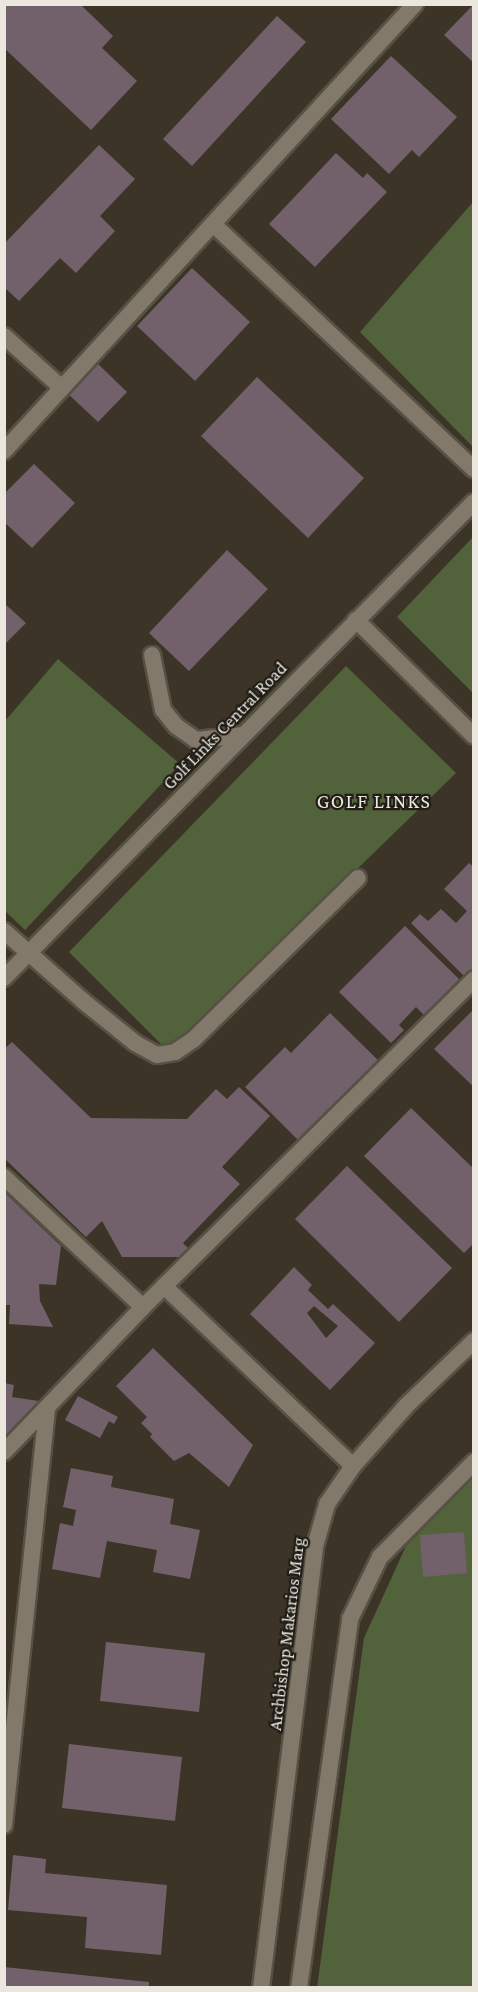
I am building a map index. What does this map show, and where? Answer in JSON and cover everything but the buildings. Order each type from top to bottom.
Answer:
[{"type":"street","points":[[4,451],[415,4]]},
{"type":"street","points":[[213,224],[474,469]]},
{"type":"street","points":[[4,336],[62,388]]},
{"type":"street","name":"Golf Links Central Road","points":[[4,978],[474,502]]},
{"type":"street","points":[[356,620],[474,736]]},
{"type":"street","points":[[152,655],[163,710],[176,726],[196,740],[243,735]]},
{"type":"street","points":[[4,931],[28,954],[135,1043],[158,1055],[175,1052],[193,1040],[358,879]]},
{"type":"street","points":[[4,1452],[143,1307],[474,979]]},
{"type":"street","points":[[4,1177],[143,1307]]},
{"type":"street","points":[[164,1286],[353,1466]]},
{"type":"street","name":"Archbishop Makarios Marg","points":[[261,1988],[316,1543],[327,1504],[353,1466],[406,1406],[474,1341]]},
{"type":"street","points":[[4,1826],[47,1408]]},
{"type":"street","points":[[299,1988],[350,1619],[380,1557],[474,1462]]},
{"type":"green space","points":[[473,202],[473,447],[360,332]]},
{"type":"green space","points":[[473,537],[473,693],[397,617]]},
{"type":"green space","points":[[58,659],[180,764],[25,930],[5,911],[5,721]]},
{"type":"green space","points":[[346,666],[456,773],[169,1052],[69,952]]},
{"type":"green space","points":[[473,1478],[473,1987],[317,1988],[364,1638],[406,1546]]},
{"type":"district","name":"GOLF LINKS","points":[[374,801]]}]
